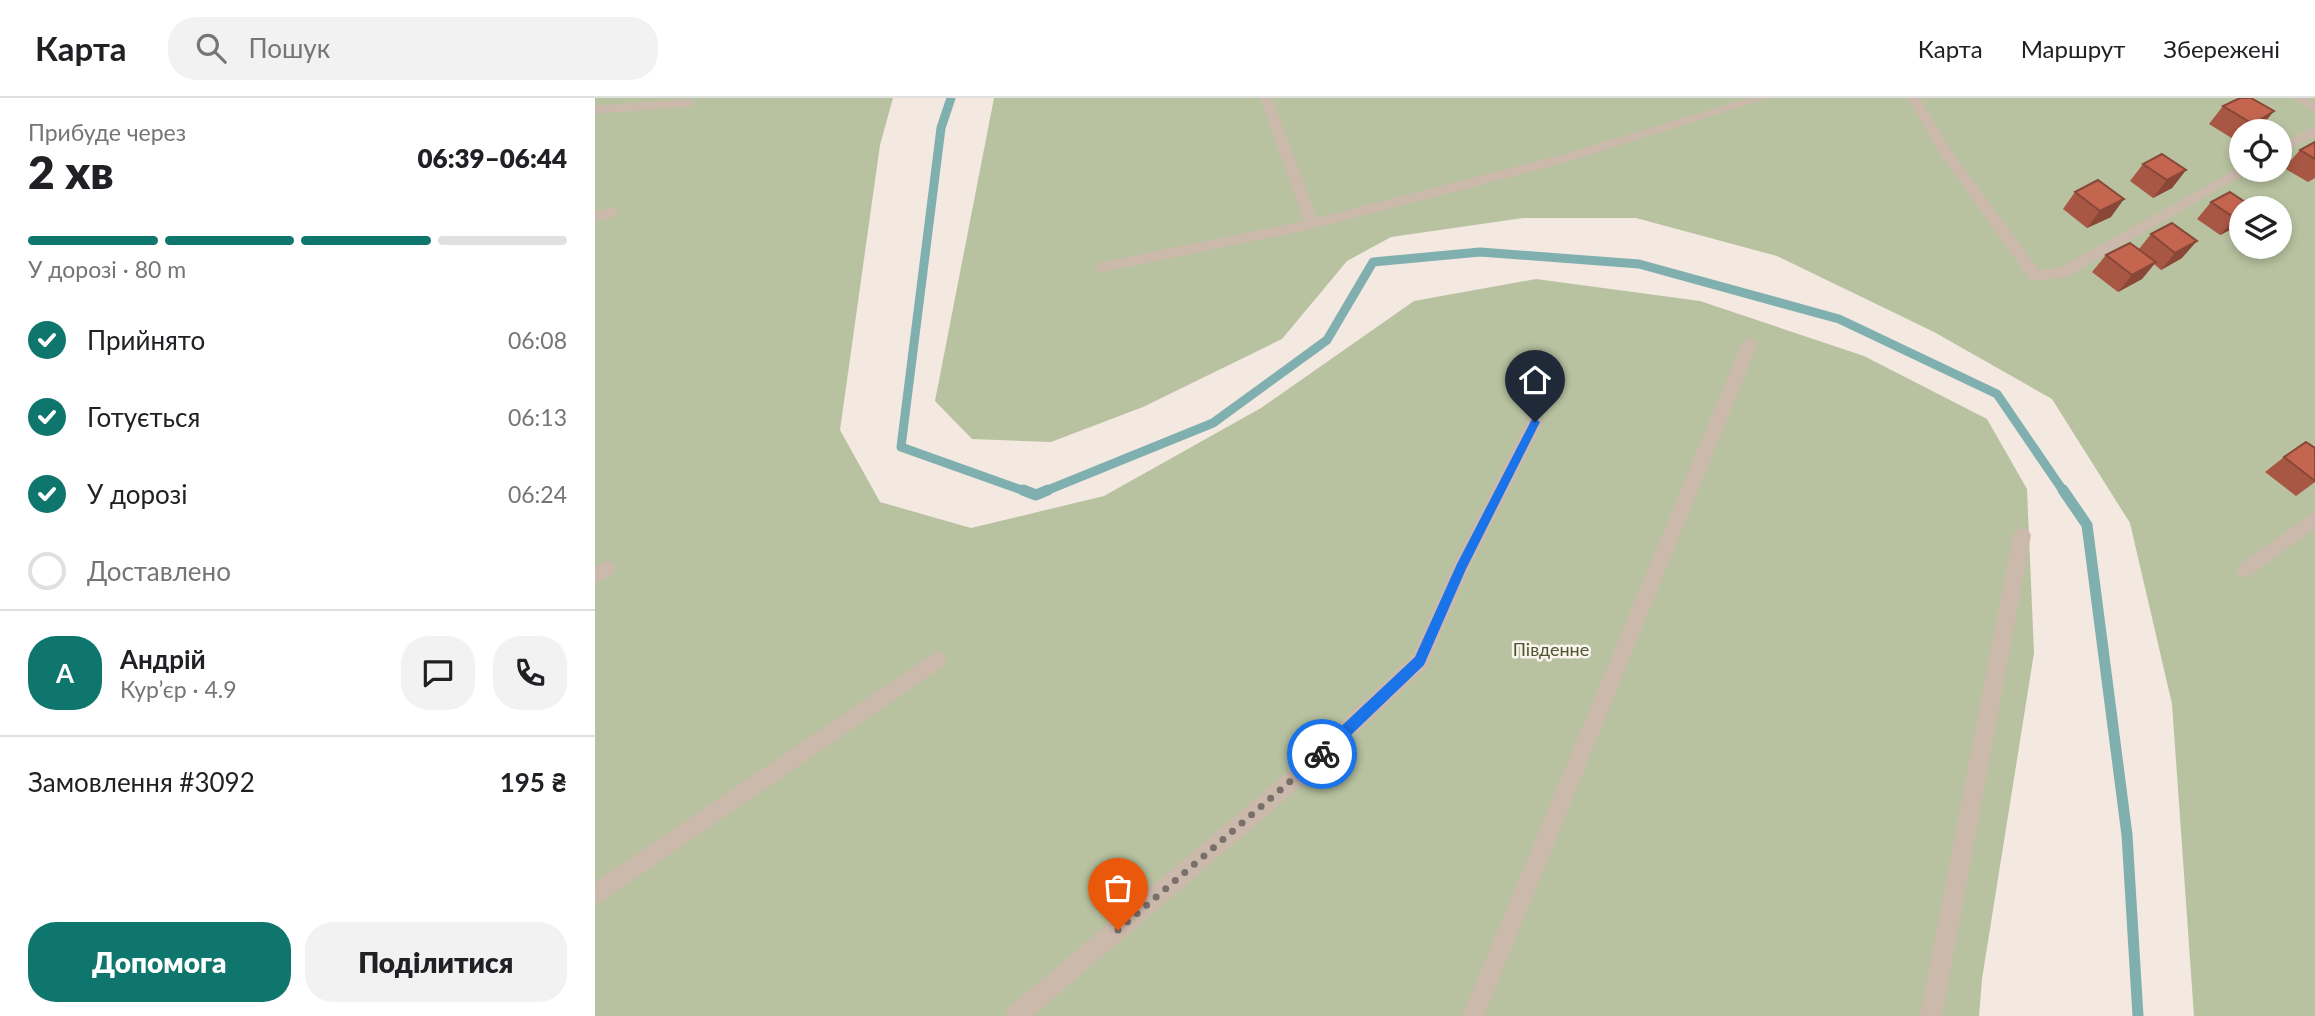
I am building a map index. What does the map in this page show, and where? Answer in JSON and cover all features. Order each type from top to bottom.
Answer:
[{"type":"lane","points":[[1266,98],[1312,224]]},
{"type":"lane","points":[[1103,267],[1312,224],[1564,159],[1763,98]]},
{"type":"lane","points":[[1914,98],[1945,152],[2035,275],[2062,273],[2229,179]]},
{"type":"lane","points":[[2299,98],[2315,109]]},
{"type":"lane","points":[[595,110],[689,103]]},
{"type":"lane","points":[[2292,143],[2315,130]]},
{"type":"lane","points":[[595,216],[612,213]]},
{"type":"lane","points":[[1473,1016],[1750,343]]},
{"type":"lane","points":[[1016,1016],[1300,774],[1420,661],[1461,567],[1535,422]]},
{"type":"lane","points":[[2245,569],[2315,518]]},
{"type":"lane","points":[[1931,1016],[2022,535]]},
{"type":"lane","points":[[595,895],[937,660]]},
{"type":"green space","name":"Південне","points":[[595,98],[893,98],[880,145],[840,430],[880,502],[971,528],[1104,496],[1261,408],[1414,301],[1536,279],[1700,301],[1864,356],[1987,419],[2027,489],[2034,653],[1982,979],[1979,1016],[595,1016]]},
{"type":"green space","points":[[994,98],[2315,98],[2315,1016],[2194,1016],[2172,704],[2130,523],[2052,399],[1934,332],[1777,256],[1636,218],[1523,218],[1391,237],[1347,261],[1282,339],[1143,407],[1051,442],[972,439],[935,401]]},
{"type":"building","points":[[2240,98],[2251,98],[2274,111],[2261,119],[2245,119],[2223,106]]},
{"type":"building","points":[[2315,142],[2315,159],[2300,150]]},
{"type":"building","points":[[2162,154],[2186,170],[2167,180],[2143,164]]},
{"type":"building","points":[[2098,180],[2124,199],[2100,211],[2075,192]]},
{"type":"building","points":[[2230,192],[2236,196],[2229,196],[2229,214],[2211,202]]},
{"type":"building","points":[[2172,223],[2197,241],[2175,253],[2151,234]]},
{"type":"building","points":[[2130,243],[2156,262],[2132,275],[2106,255]]},
{"type":"building","points":[[2306,442],[2315,448],[2315,481],[2284,457]]},
{"type":"waterway","points":[[951,98],[941,128],[901,447],[1027,492]]},
{"type":"waterway","points":[[1043,492],[1213,423],[1327,340],[1373,262],[1480,252],[1639,264],[1839,319],[1997,394],[2064,492]]},
{"type":"waterway","points":[[1023,490],[1036,495],[1048,490]]},
{"type":"waterway","points":[[2063,490],[2087,525],[2127,835],[2138,1016]]},
{"type":"way so far","points":[[1118,930],[1322,754]]},
{"type":"route","points":[[1322,754],[1420,661],[1461,567],[1535,422]]}]
